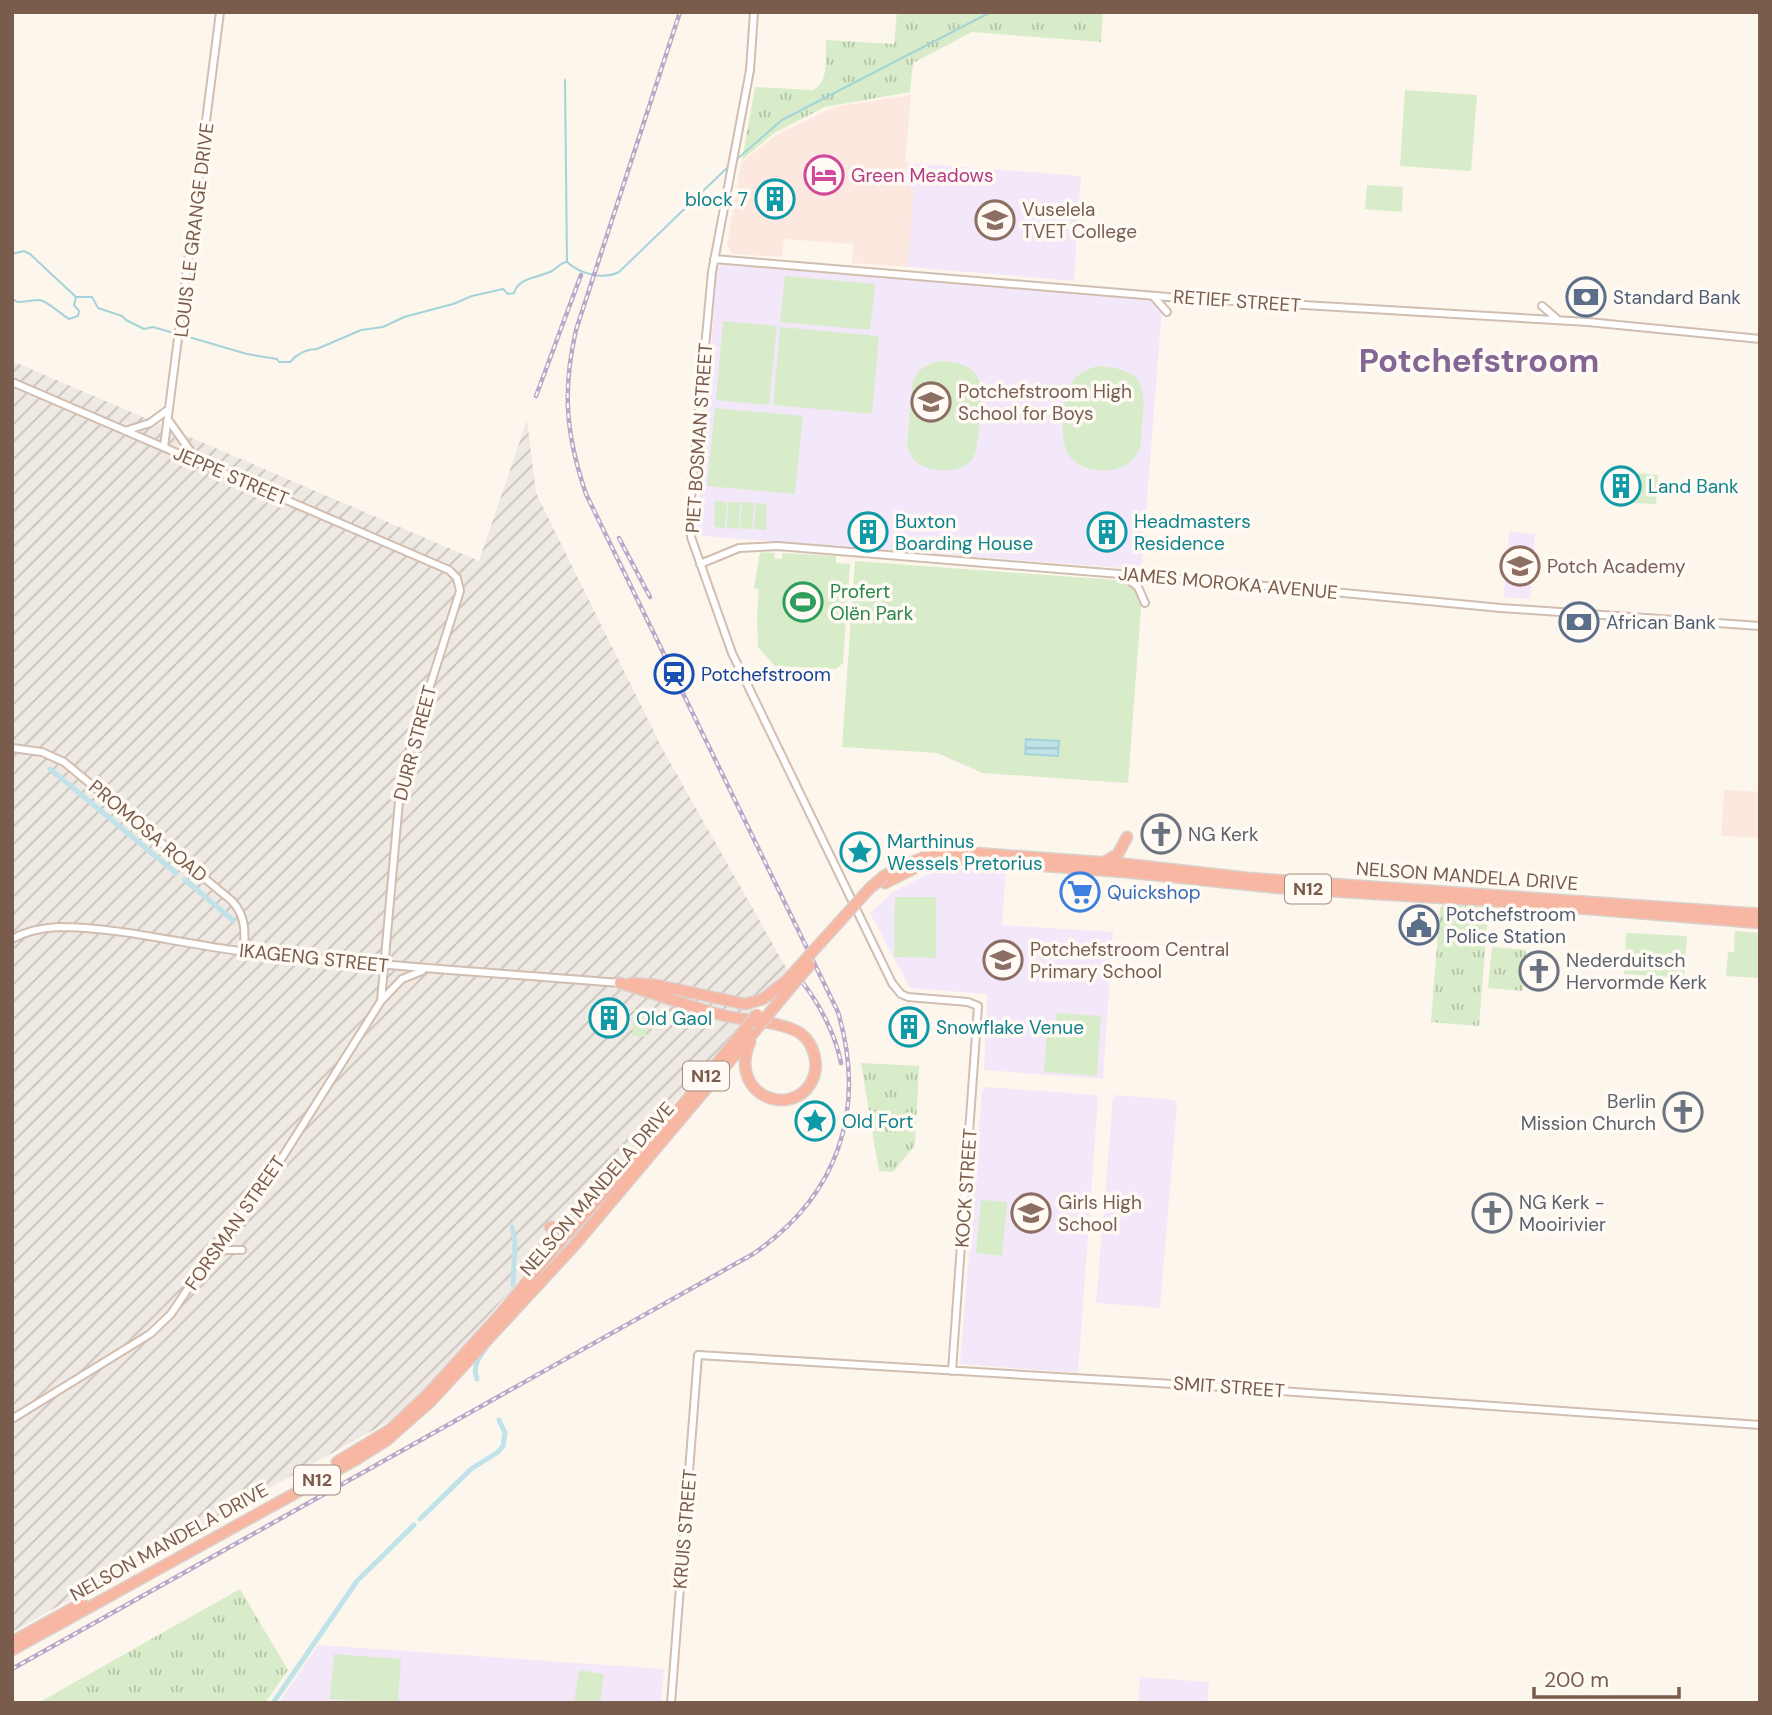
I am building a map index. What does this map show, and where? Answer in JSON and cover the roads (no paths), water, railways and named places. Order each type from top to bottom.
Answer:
[{"type":"highway","points":[[1102,862],[1118,854],[1127,837]]},
{"type":"highway","name":"NELSON MANDELA DRIVE","points":[[12,1650],[356,1459],[396,1433],[430,1402],[573,1247],[789,984],[885,879],[912,861],[930,855],[950,853],[1102,862],[1248,878],[1760,914]]},
{"type":"highway","name":"NELSON MANDELA DRIVE","points":[[885,879],[919,866],[956,859],[1125,872],[1268,887],[1492,901],[1760,923]]},
{"type":"highway","points":[[620,983],[656,985],[744,1004],[763,999],[789,984]]},
{"type":"highway","points":[[620,983],[721,1015],[785,1027],[797,1031],[811,1046],[816,1066],[812,1082],[800,1093],[777,1100],[761,1094],[751,1085],[745,1073],[744,1059],[757,1022]]},
{"type":"highway","name":"NELSON MANDELA DRIVE","points":[[12,1642],[353,1453],[391,1429],[469,1349],[577,1222],[757,1022]]},
{"type":"highway","points":[[550,1227],[564,1227],[577,1222]]},
{"type":"street","name":"LOUIS LE GRANGE DRIVE","points":[[164,447],[220,12]]},
{"type":"street","name":"PIET BOSMAN STREET","points":[[754,12],[750,70],[714,259],[697,418],[690,514],[691,537],[732,653],[891,983],[901,994],[908,997],[968,1002],[978,1006]]},
{"type":"street","name":"RETIEF STREET","points":[[714,259],[1153,296],[1559,320],[1760,339]]},
{"type":"street","points":[[1153,296],[1162,303],[1167,312]]},
{"type":"street","points":[[1542,306],[1559,320]]},
{"type":"street","name":"JEPPE STREET","points":[[12,382],[449,569]]},
{"type":"street","points":[[125,431],[150,423],[170,407]]},
{"type":"street","points":[[169,421],[197,461]]},
{"type":"street","name":"JAMES MOROKA AVENUE","points":[[700,564],[739,548],[763,545],[1501,608],[1760,626]]},
{"type":"street","name":"DURR STREET","points":[[385,965],[400,790],[411,746],[460,591],[457,578],[449,569]]},
{"type":"street","points":[[1121,574],[1138,587],[1145,603]]},
{"type":"street","name":"PROMOSA ROAD","points":[[12,748],[42,752],[64,762],[232,901],[242,915],[245,930],[244,951]]},
{"type":"street","name":"IKAGENG STREET","points":[[12,939],[39,929],[59,927],[123,933],[244,951],[427,969],[620,983]]},
{"type":"street","name":"FORSMAN STREET","points":[[12,1419],[159,1328],[172,1314],[208,1259],[280,1161],[381,1001],[385,965]]},
{"type":"street","points":[[381,1001],[402,979],[427,969]]},
{"type":"street","name":"KOCK STREET","points":[[952,1371],[978,1006]]},
{"type":"street","points":[[208,1259],[221,1251],[242,1250]]},
{"type":"street","name":"SMIT STREET","points":[[698,1355],[1252,1388],[1760,1425]]},
{"type":"street","name":"KRUIS STREET","points":[[671,1703],[698,1355]]},
{"type":"water","points":[[1026,739],[1059,741],[1058,756],[1025,754]]},
{"type":"waterway","points":[[736,160],[782,120],[991,12]]},
{"type":"waterway","points":[[565,80],[567,262],[578,270],[599,276],[619,272],[729,166]]},
{"type":"waterway","points":[[12,254],[24,251],[30,254],[76,297]]},
{"type":"waterway","points":[[182,335],[247,354],[290,362],[302,352],[317,349],[361,330],[383,327],[404,317],[472,296],[503,289],[508,294],[514,293],[525,281],[552,271],[566,262]]},
{"type":"waterway","points":[[12,292],[13,299],[17,302],[43,301],[69,319],[78,316],[79,311],[74,305],[76,297],[92,297],[98,308],[122,316],[144,329],[153,327],[177,334]]},
{"type":"waterway","points":[[50,769],[176,873]]},
{"type":"waterway","points":[[185,880],[233,920]]},
{"type":"waterway","points":[[512,1227],[515,1241],[513,1285]]},
{"type":"waterway","points":[[477,1379],[476,1366],[486,1348]]},
{"type":"waterway","points":[[420,1519],[471,1469],[503,1446],[505,1433],[499,1420]]},
{"type":"waterway","points":[[273,1703],[357,1581],[414,1525]]},
{"type":"railway","points":[[12,1669],[753,1254],[782,1231],[806,1206],[825,1178],[838,1148],[846,1116],[849,1083],[846,1048],[838,1012],[586,494],[570,432],[569,373],[576,330],[680,12]]},
{"type":"railway","points":[[536,396],[581,275]]},
{"type":"railway","points":[[619,538],[650,597]]},
{"type":"railway","points":[[803,983],[827,1021],[841,1063]]},
{"type":"place","name":"Green Meadows","points":[[824,175]]},
{"type":"place","name":"block 7","points":[[775,199]]},
{"type":"place","name":"Vuselela TVET College","points":[[995,220]]},
{"type":"place","name":"Standard Bank","points":[[1586,297]]},
{"type":"place","name":"Potchefstroom High School for Boys","points":[[931,402]]},
{"type":"place","name":"Land Bank","points":[[1621,486]]},
{"type":"place","name":"Buxton Boarding House","points":[[868,532]]},
{"type":"place","name":"Headmasters Residence","points":[[1107,532]]},
{"type":"place","name":"Potch Academy","points":[[1520,566]]},
{"type":"place","name":"Profert Olën Park","points":[[803,602]]},
{"type":"place","name":"African Bank","points":[[1579,622]]},
{"type":"place","name":"Potchefstroom","points":[[674,674]]},
{"type":"place","name":"NG Kerk","points":[[1161,834]]},
{"type":"place","name":"Marthinus Wessels Pretorius","points":[[860,852]]},
{"type":"place","name":"Quickshop","points":[[1080,892]]},
{"type":"place","name":"Potchefstroom Police Station","points":[[1419,925]]},
{"type":"place","name":"Potchefstroom Central Primary School","points":[[1003,960]]},
{"type":"place","name":"Nederduitsch Hervormde Kerk","points":[[1539,971]]},
{"type":"place","name":"Old Gaol","points":[[609,1018]]},
{"type":"place","name":"Snowflake Venue","points":[[909,1027]]},
{"type":"place","name":"Berlin Mission Church","points":[[1683,1112]]},
{"type":"place","name":"Old Fort","points":[[815,1121]]},
{"type":"place","name":"Girls High School","points":[[1031,1213]]},
{"type":"place","name":"NG Kerk - Mooirivier","points":[[1492,1213]]},
{"type":"district","name":"Potchefstroom","points":[[1479,360]]}]
